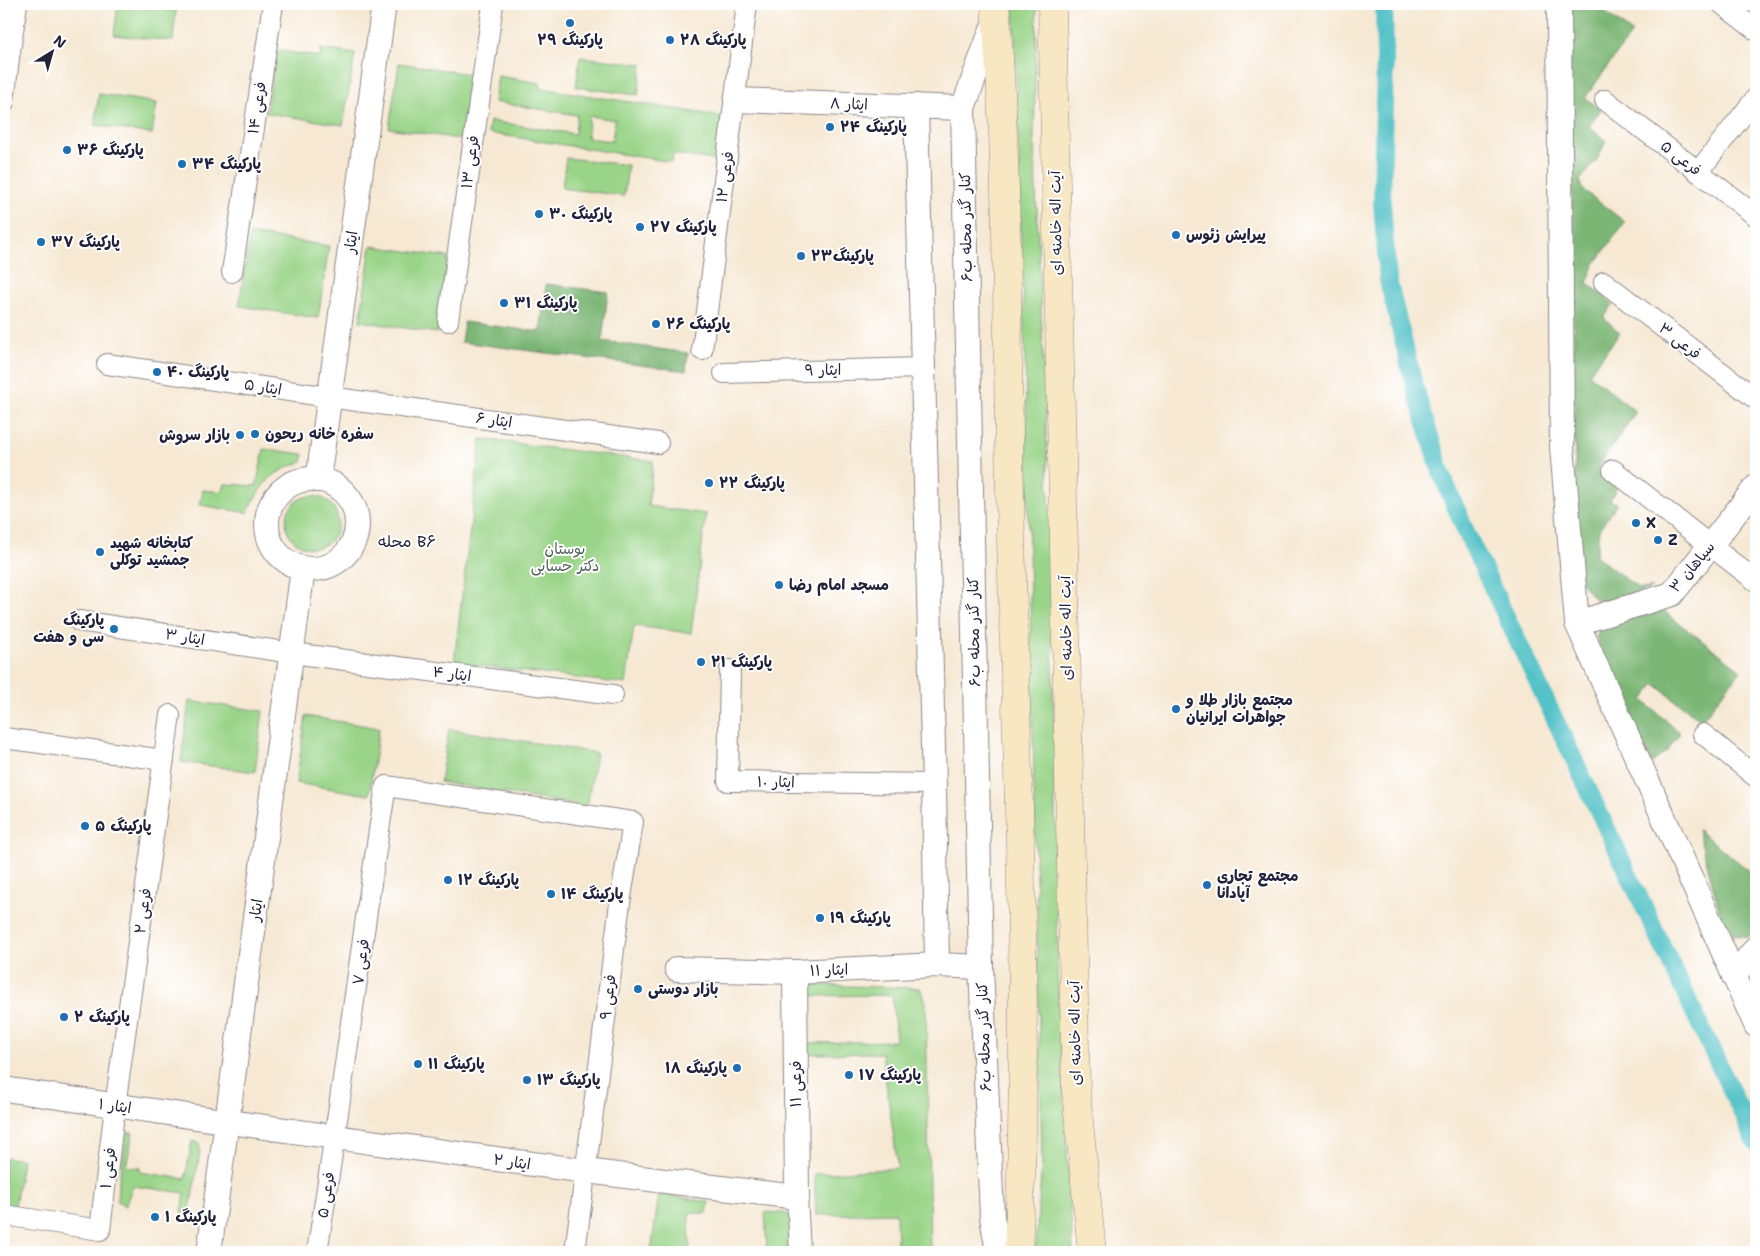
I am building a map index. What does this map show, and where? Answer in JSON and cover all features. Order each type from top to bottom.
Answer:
[{"type":"main road","name":"آیت اله خامنه ای","points":[[1052,4],[1076,1091],[1092,1252]]},
{"type":"main road","points":[[996,10],[1002,91],[1010,532],[1023,982],[1022,1176],[1018,1252]]},
{"type":"street","points":[[4,102],[6,58],[17,4]]},
{"type":"street","name":"فرعی ۱۴","points":[[232,272],[273,4]]},
{"type":"street","name":"ایثار","points":[[318,480],[384,4]]},
{"type":"street","name":"فرعی ۱۳","points":[[448,320],[493,4]]},
{"type":"street","name":"فرعی ۱۲","points":[[702,350],[747,4]]},
{"type":"street","points":[[1560,4],[1562,447],[1577,623],[1756,1025]]},
{"type":"street","points":[[1722,4],[1756,30]]},
{"type":"street","name":"کنار گذر محله ب۶","points":[[996,10],[963,108],[982,967],[992,1217],[998,1252]]},
{"type":"street","points":[[1698,172],[1756,98]]},
{"type":"street","name":"ایثار ۸","points":[[736,100],[963,108]]},
{"type":"street","name":"فرعی ۵","points":[[1605,100],[1756,216]]},
{"type":"street","points":[[916,106],[934,784],[936,966]]},
{"type":"street","name":"فرعی ۳","points":[[1604,282],[1756,399]]},
{"type":"street","name":"ایثار ۵","points":[[107,364],[329,397]]},
{"type":"street","name":"ایثار ۹","points":[[724,372],[923,368]]},
{"type":"street","name":"ایثار ۶","points":[[329,397],[658,443]]},
{"type":"street","points":[[1613,470],[1756,581]]},
{"type":"street","points":[[305,480],[318,480],[332,484],[343,492],[352,504],[356,517],[356,532],[352,546],[343,557],[332,565],[318,569],[303,569],[289,564],[277,554],[266,526],[268,513],[273,501],[287,487],[305,480]]},
{"type":"street","name":"سپاهان ۳","points":[[1577,623],[1672,594],[1756,486]]},
{"type":"street","name":"ایثار","points":[[209,1252],[303,569]]},
{"type":"street","name":"ایثار ۳","points":[[79,621],[292,653]]},
{"type":"street","name":"ایثار ۴","points":[[292,653],[613,695]]},
{"type":"street","name":"ایثار ۱۰","points":[[730,670],[728,781],[934,784]]},
{"type":"street","name":"فرعی ۲","points":[[115,1106],[170,715]]},
{"type":"street","points":[[1703,734],[1756,777]]},
{"type":"street","points":[[4,738],[164,760]]},
{"type":"street","name":"فرعی ۷","points":[[336,1137],[386,786],[633,822]]},
{"type":"street","name":"فرعی ۹","points":[[575,1252],[620,903],[633,822]]},
{"type":"street","points":[[1734,976],[1756,950]]},
{"type":"street","name":"ایثار ۱۱","points":[[677,969],[795,972],[936,966],[982,967]]},
{"type":"street","name":"فرعی ۱۱","points":[[795,972],[797,1197]]},
{"type":"street","name":"ایثار ۱","points":[[4,1090],[227,1123]]},
{"type":"street","name":"فرعی ۱","points":[[4,1216],[100,1230],[115,1106]]},
{"type":"street","name":"ایثار ۲","points":[[227,1123],[585,1172],[797,1197]]},
{"type":"street","name":"فرعی ۵","points":[[317,1252],[336,1137]]},
{"type":"street","points":[[797,1197],[800,1252]]},
{"type":"green space","points":[[118,4],[176,9],[173,41],[114,35]]},
{"type":"green space","points":[[1014,4],[1037,4],[1034,140],[1051,547],[1058,1000],[1073,1252],[1035,1252],[1042,1163],[1025,359]]},
{"type":"green space","points":[[1564,4],[1595,4],[1632,33],[1585,98],[1601,109],[1589,127],[1606,141],[1596,161],[1580,180],[1581,187],[1586,192],[1625,222],[1595,264],[1587,282],[1613,304],[1604,318],[1620,333],[1589,374],[1636,412],[1597,469],[1618,485],[1610,500],[1617,504],[1599,530],[1596,556],[1639,589],[1652,588],[1609,602],[1596,601],[1581,582],[1576,541],[1572,191]]},
{"type":"green space","points":[[321,49],[355,54],[343,125],[266,113],[276,50],[320,57]]},
{"type":"green space","points":[[580,57],[642,64],[638,95],[576,87]]},
{"type":"green space","points":[[399,63],[475,75],[465,140],[389,128]]},
{"type":"green space","points":[[498,76],[540,83],[540,88],[726,117],[719,161],[673,154],[672,162],[488,133],[490,121],[575,134],[577,115],[494,102]],"holes":[[[589,116],[615,120],[612,141],[587,138]]]},
{"type":"green space","points":[[99,94],[157,103],[152,134],[94,125]]},
{"type":"green space","points":[[566,158],[628,165],[624,196],[562,188]]},
{"type":"green space","points":[[250,234],[329,246],[318,318],[239,306]]},
{"type":"green space","points":[[371,246],[448,257],[437,333],[360,321]]},
{"type":"green space","points":[[546,284],[608,292],[602,341],[688,353],[686,371],[461,342],[464,322],[540,332]]},
{"type":"green space","name":"بوستان دکتر حسابی","points":[[481,439],[653,461],[648,506],[706,514],[691,633],[634,626],[626,684],[454,663]]},
{"type":"green space","points":[[264,449],[304,454],[302,462],[275,474],[263,486],[248,513],[200,505],[203,490],[222,492],[225,484],[256,486]]},
{"type":"green space","points":[[312,496],[322,498],[330,504],[336,512],[338,522],[336,532],[330,540],[322,546],[312,548],[302,546],[294,540],[288,532],[286,522],[288,512],[294,504],[302,498]]},
{"type":"green space","points":[[1662,608],[1672,618],[1741,670],[1701,721],[1655,684],[1643,700],[1680,733],[1668,750],[1652,763],[1596,638],[1600,628]]},
{"type":"green space","points":[[189,701],[263,711],[255,772],[181,762]]},
{"type":"green space","points":[[306,716],[379,728],[369,795],[296,783]]},
{"type":"green space","points":[[449,729],[596,753],[587,807],[440,782]]},
{"type":"green space","points":[[1698,830],[1756,876],[1756,931],[1748,937],[1735,935],[1724,929]]},
{"type":"green space","points":[[811,985],[920,988],[926,1002],[930,1252],[897,1252],[896,1213],[816,1215],[814,1174],[898,1168],[882,1053],[810,1054],[809,1043],[896,1041],[892,995],[811,996]]},
{"type":"green space","points":[[127,1132],[133,1133],[126,1166],[140,1168],[140,1172],[185,1179],[192,1141],[199,1143],[200,1152],[188,1220],[181,1219],[185,1193],[133,1186],[125,1206],[117,1201]]},
{"type":"green space","points":[[4,1157],[22,1160],[15,1206],[4,1204]]},
{"type":"green space","points":[[659,1194],[709,1202],[707,1213],[689,1213],[690,1252],[651,1252]]},
{"type":"green space","points":[[765,1212],[785,1213],[791,1217],[794,1252],[767,1252]]},
{"type":"waterway","points":[[1384,4],[1385,57],[1382,204],[1388,280],[1415,388],[1442,475],[1466,532],[1756,1143]]},
{"type":"place","name":"پارکینگ ۲۹","points":[[570,23]]},
{"type":"place","name":"پارکینگ ۲۸","points":[[670,40]]},
{"type":"place","name":"پارکینگ ۲۴","points":[[830,127]]},
{"type":"place","name":"پارکینگ ۳۶","points":[[67,150]]},
{"type":"place","name":"پارکینگ ۳۴","points":[[182,164]]},
{"type":"place","name":"پارکینگ ۳۰","points":[[539,214]]},
{"type":"place","name":"پارکینگ ۲۷","points":[[640,227]]},
{"type":"place","name":"پیرایش زئوس","points":[[1176,235]]},
{"type":"place","name":"پارکینگ ۳۷","points":[[41,242]]},
{"type":"place","name":"پارکینگ۲۳","points":[[801,256]]},
{"type":"place","name":"پارکینگ ۳۱","points":[[504,303]]},
{"type":"place","name":"پارکینگ ۲۶","points":[[656,324]]},
{"type":"place","name":"پارکینگ ۴۰","points":[[157,372]]},
{"type":"place","name":"سفره خانه ریحون","points":[[255,434]]},
{"type":"place","name":"بازار سروش","points":[[240,435]]},
{"type":"place","name":"پارکینگ ۲۲","points":[[709,483]]},
{"type":"place","name":"X","points":[[1636,523]]},
{"type":"place","name":"Z","points":[[1658,540]]},
{"type":"place","name":"کتابخانه شهید جمشید توکلی","points":[[100,552]]},
{"type":"place","name":"مسجد امام رضا","points":[[779,585]]},
{"type":"place","name":"پارکینگ سی و هفت","points":[[114,629]]},
{"type":"place","name":"پارکینگ ۲۱","points":[[701,662]]},
{"type":"place","name":"مجتمع بازار طلا و جواهرات ایرانیان","points":[[1176,709]]},
{"type":"place","name":"پارکینگ ۵","points":[[85,826]]},
{"type":"place","name":"پارکینگ ۱۲","points":[[448,880]]},
{"type":"place","name":"مجتمع تجاری آپادانا","points":[[1207,885]]},
{"type":"place","name":"پارکینگ ۱۴","points":[[551,894]]},
{"type":"place","name":"پارکینگ ۱۹","points":[[820,918]]},
{"type":"place","name":"بازار دوستی","points":[[638,989]]},
{"type":"place","name":"پارکینگ ۲","points":[[64,1017]]},
{"type":"place","name":"پارکینگ ۱۱","points":[[418,1064]]},
{"type":"place","name":"پارکینگ ۱۸","points":[[737,1068]]},
{"type":"place","name":"پارکینگ ۱۷","points":[[849,1075]]},
{"type":"place","name":"پارکینگ ۱۳","points":[[527,1080]]},
{"type":"place","name":"پارکینگ ۱","points":[[155,1217]]},
{"type":"district","name":"محله B۶","points":[[407,541]]}]
